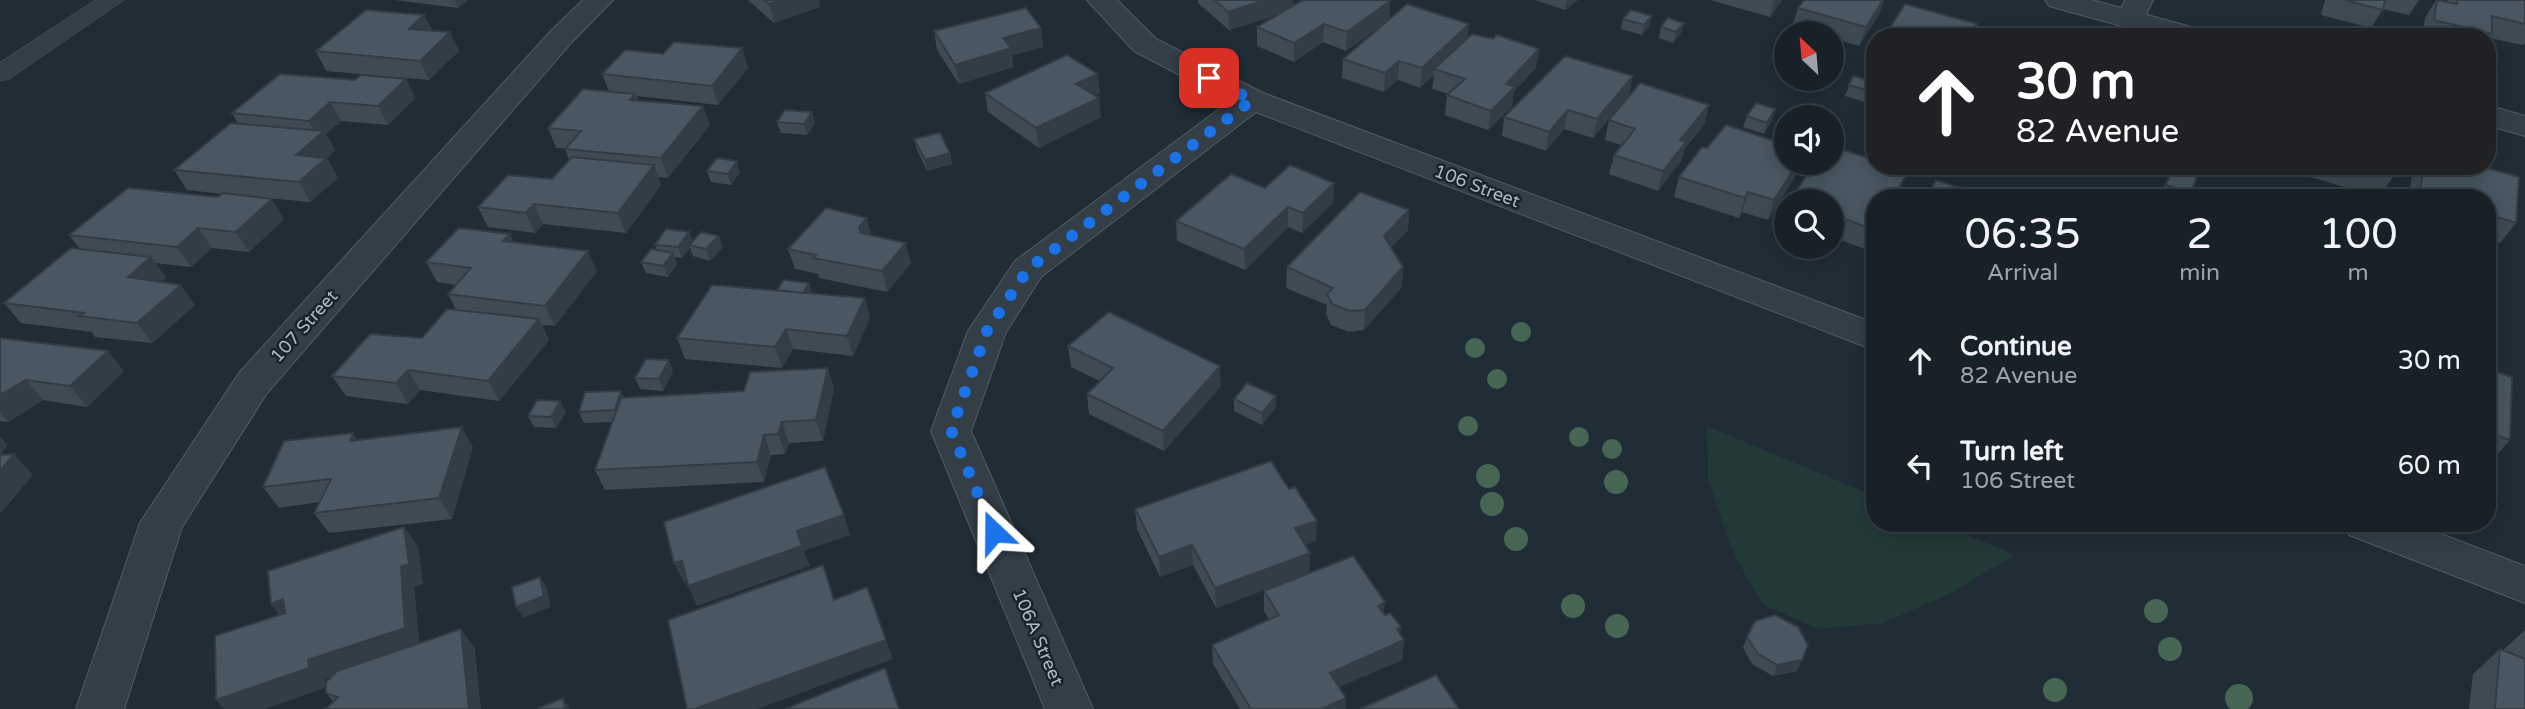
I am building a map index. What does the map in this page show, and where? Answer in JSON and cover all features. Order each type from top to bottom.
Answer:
[{"type":"street","name":"107 Street","points":[[100,709],[162,523],[253,383],[560,38],[599,0]]},
{"type":"street","name":"106 Street","points":[[1101,0],[1145,45],[1252,100],[1866,334]]},
{"type":"street","points":[[2059,0],[2135,10],[2176,28]]},
{"type":"street","name":"106A Street","points":[[1069,709],[951,430],[987,331],[1028,269],[1252,100]]},
{"type":"street","points":[[2496,118],[2525,126]]},
{"type":"street","points":[[2387,532],[2525,585]]},
{"type":"lane","points":[[0,75],[112,0]]},
{"type":"green space","points":[[1707,426],[1866,493],[1866,532],[1960,532],[2015,555],[1949,594],[1883,623],[1817,629],[1764,605],[1731,547],[1708,479]]},
{"type":"building","points":[[764,0],[782,0],[769,4]]},
{"type":"building","points":[[1215,0],[1265,0],[1228,12]]},
{"type":"building","points":[[1303,0],[1390,1],[1347,32],[1324,24],[1294,43],[1257,27]]},
{"type":"building","points":[[1804,0],[1883,0],[1866,27],[1798,8]]},
{"type":"building","points":[[2345,0],[2385,0],[2383,10]]},
{"type":"building","points":[[2437,0],[2457,4],[2457,0],[2525,0],[2525,24],[2492,16],[2492,28],[2467,28],[2434,20]]},
{"type":"building","points":[[1407,4],[1469,24],[1422,68],[1399,61],[1385,73],[1343,59]]},
{"type":"building","points":[[1905,4],[1977,24],[1975,28],[1890,28]]},
{"type":"building","points":[[1026,8],[1041,28],[1003,38],[1011,48],[955,65],[934,31]]},
{"type":"building","points":[[366,10],[424,15],[409,29],[450,32],[420,61],[316,51]]},
{"type":"building","points":[[1631,10],[1652,16],[1644,25],[1623,19]]},
{"type":"building","points":[[1668,18],[1684,23],[1676,32],[1661,27]]},
{"type":"building","points":[[1472,34],[1493,39],[1497,35],[1539,49],[1506,84],[1515,87],[1491,111],[1447,95],[1465,79],[1434,69]]},
{"type":"building","points":[[674,42],[742,48],[712,86],[602,74],[625,50],[663,54]]},
{"type":"building","points":[[1067,55],[1098,74],[1076,84],[1099,98],[1036,128],[985,93]]},
{"type":"building","points":[[1565,56],[1633,76],[1597,119],[1568,110],[1549,132],[1504,117]]},
{"type":"building","points":[[280,74],[355,80],[361,75],[406,79],[378,106],[330,102],[309,121],[232,113]]},
{"type":"building","points":[[1853,76],[1866,80],[1866,90],[1849,85]]},
{"type":"building","points":[[1640,83],[1709,105],[1680,140],[1686,142],[1663,171],[1614,155],[1635,129],[1609,120]]},
{"type":"building","points":[[583,89],[635,94],[630,100],[703,106],[661,158],[565,149],[581,131],[548,128]]},
{"type":"building","points":[[1756,103],[1774,109],[1767,123],[1747,116]]},
{"type":"building","points":[[785,110],[812,112],[804,124],[777,122]]},
{"type":"building","points":[[231,123],[324,131],[296,155],[326,158],[299,182],[174,170]]},
{"type":"building","points":[[1726,125],[1774,141],[1774,175],[1790,175],[1781,189],[1774,189],[1774,200],[1748,192],[1745,198],[1679,177],[1702,147],[1707,148]]},
{"type":"building","points":[[940,133],[950,153],[925,160],[914,139]]},
{"type":"building","points":[[1844,150],[1866,157],[1866,175],[1906,175],[1899,189],[1866,189],[1866,227],[1844,221],[1844,189],[1798,189],[1806,175],[1844,175]]},
{"type":"building","points":[[572,157],[654,165],[618,213],[534,204],[526,213],[478,207],[508,175],[552,179]]},
{"type":"building","points":[[717,158],[737,161],[728,174],[707,171]]},
{"type":"building","points":[[1290,165],[1334,183],[1303,213],[1288,207],[1244,249],[1176,221],[1231,174],[1265,188]]},
{"type":"building","points":[[2496,170],[2519,177],[2516,223],[2496,217],[2496,189],[2420,189],[2422,175],[2496,175]]},
{"type":"building","points":[[2170,175],[2197,176],[2192,189],[2166,185]]},
{"type":"building","points":[[1936,180],[1964,189],[1932,189]]},
{"type":"building","points":[[128,188],[218,197],[223,193],[272,199],[236,232],[198,228],[177,247],[69,235]]},
{"type":"building","points":[[1360,192],[1409,210],[1384,236],[1403,267],[1365,310],[1350,311],[1332,304],[1327,294],[1333,288],[1287,267]]},
{"type":"building","points":[[826,208],[867,218],[859,227],[861,233],[906,243],[882,271],[813,258],[816,255],[788,249]]},
{"type":"building","points":[[459,228],[510,234],[503,241],[588,251],[545,306],[448,294],[471,268],[426,262]]},
{"type":"building","points":[[666,229],[689,232],[678,247],[655,245]]},
{"type":"building","points":[[701,232],[719,236],[706,249],[689,245]]},
{"type":"building","points":[[71,248],[151,257],[128,277],[181,285],[137,323],[4,303]]},
{"type":"building","points":[[651,249],[673,253],[663,266],[641,262]]},
{"type":"building","points":[[784,280],[809,283],[803,293],[777,290]]},
{"type":"building","points":[[712,285],[865,298],[847,336],[786,329],[775,347],[677,338]]},
{"type":"building","points":[[447,309],[539,319],[488,381],[408,370],[396,383],[332,376],[370,334],[422,338]]},
{"type":"building","points":[[1109,312],[1220,366],[1163,431],[1087,394],[1113,368],[1068,346]]},
{"type":"building","points":[[0,338],[108,351],[70,386],[26,380],[0,395]]},
{"type":"building","points":[[646,359],[669,360],[659,379],[635,378]]},
{"type":"building","points":[[828,368],[816,420],[782,422],[778,434],[764,435],[757,462],[595,470],[621,398],[744,391],[750,372]]},
{"type":"building","points":[[2496,372],[2512,377],[2510,440],[2496,435]]},
{"type":"building","points":[[1247,383],[1276,396],[1262,413],[1234,399]]},
{"type":"building","points":[[621,391],[615,410],[579,412],[585,392]]},
{"type":"building","points":[[537,400],[560,401],[551,417],[528,416]]},
{"type":"building","points":[[462,427],[439,498],[314,513],[331,479],[263,487],[284,441],[353,433],[350,441]]},
{"type":"building","points":[[14,454],[0,471],[0,455]]},
{"type":"building","points":[[1271,461],[1289,489],[1295,487],[1317,521],[1295,528],[1310,553],[1215,588],[1192,545],[1159,557],[1135,509]]},
{"type":"building","points":[[825,467],[844,515],[797,531],[802,546],[688,586],[682,561],[674,563],[664,522]]},
{"type":"building","points":[[404,527],[409,564],[401,567],[405,628],[308,660],[309,668],[216,700],[215,636],[285,613],[283,599],[271,604],[268,571]]},
{"type":"building","points":[[1353,556],[1385,602],[1378,606],[1385,615],[1390,613],[1401,627],[1397,629],[1404,640],[1330,673],[1346,698],[1322,709],[1251,709],[1212,645],[1279,615],[1264,591]]},
{"type":"building","points":[[823,565],[834,600],[867,587],[886,640],[694,709],[687,709],[668,620]]},
{"type":"building","points":[[540,577],[544,596],[516,607],[512,587]]},
{"type":"building","points":[[1775,615],[1798,627],[1808,645],[1802,660],[1777,665],[1757,653],[1747,637],[1755,621]]},
{"type":"building","points":[[461,629],[469,709],[323,709],[338,697],[326,693],[326,682],[337,671]]},
{"type":"building","points":[[2500,649],[2525,659],[2525,709],[2495,709]]},
{"type":"building","points":[[885,668],[899,709],[785,709]]},
{"type":"building","points":[[1436,675],[1459,709],[1360,709]]},
{"type":"building","points":[[563,698],[565,709],[539,709],[539,708]]},
{"type":"route","points":[[994,532],[951,430],[987,331],[1028,269],[1252,100],[1209,78]]}]
